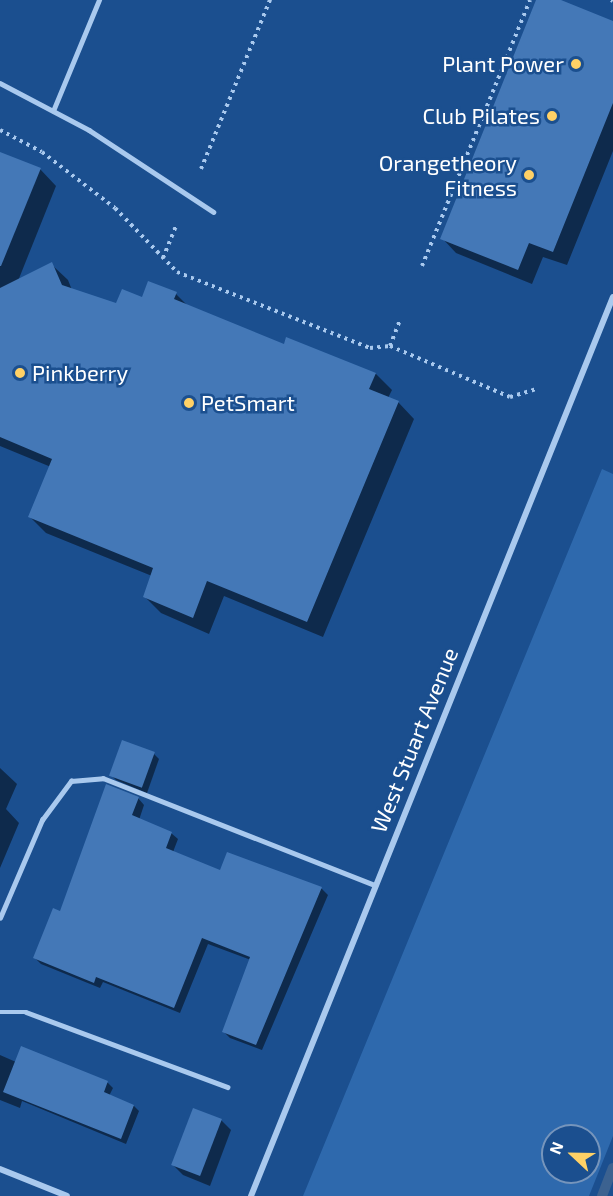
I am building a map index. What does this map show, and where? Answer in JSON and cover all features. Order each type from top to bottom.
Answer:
[{"type":"street","name":"West Stuart Avenue","points":[[250,1196],[613,297]]},
{"type":"street","points":[[0,1169],[67,1196]]},
{"type":"lane","points":[[53,111],[99,0]]},
{"type":"lane","points":[[0,83],[134,159],[214,212]]},
{"type":"lane","points":[[0,918],[48,812],[70,781],[103,778],[375,885]]},
{"type":"lane","points":[[0,1012],[26,1012],[228,1087]]},
{"type":"path","points":[[201,169],[270,0]]},
{"type":"path","points":[[422,266],[530,0]]},
{"type":"path","points":[[0,130],[42,152],[115,207],[177,272],[370,348],[390,346],[510,397],[537,389]]},
{"type":"path","points":[[163,258],[177,224]]},
{"type":"path","points":[[390,346],[400,320]]},
{"type":"shaded area","points":[[602,469],[613,474],[613,1136],[601,1166],[601,1124],[541,1124],[541,1184],[594,1184],[589,1196],[303,1196]]},
{"type":"building","points":[[536,0],[561,0],[613,21],[613,103],[553,252],[529,243],[518,270],[440,239]]},
{"type":"building","points":[[0,152],[41,168],[1,266],[0,266]]},
{"type":"building","name":"PetSmart","points":[[52,262],[62,285],[116,303],[122,289],[142,297],[148,281],[177,292],[174,299],[284,344],[286,337],[376,373],[369,389],[399,401],[307,622],[207,581],[193,618],[143,597],[153,568],[28,517],[52,459],[0,437],[0,288]]},
{"type":"building","points":[[122,740],[155,752],[142,788],[109,776]]},
{"type":"building","points":[[106,784],[139,797],[132,815],[172,832],[166,848],[220,870],[227,852],[322,887],[256,1045],[222,1032],[250,957],[202,938],[174,1008],[96,977],[94,983],[33,958],[53,908],[60,911]]},
{"type":"building","points":[[21,1046],[108,1081],[104,1092],[134,1105],[121,1139],[3,1092]]},
{"type":"building","points":[[193,1108],[222,1119],[200,1176],[171,1165]]},
{"type":"waterway","points":[[602,1196],[613,1168]]},
{"type":"place","name":"Plant Power","points":[[576,64]]},
{"type":"place","name":"Club Pilates","points":[[552,116]]},
{"type":"place","name":"Orangetheory Fitness","points":[[529,175]]},
{"type":"place","name":"Pinkberry","points":[[20,373]]},
{"type":"place","name":"PetSmart","points":[[189,403]]}]
